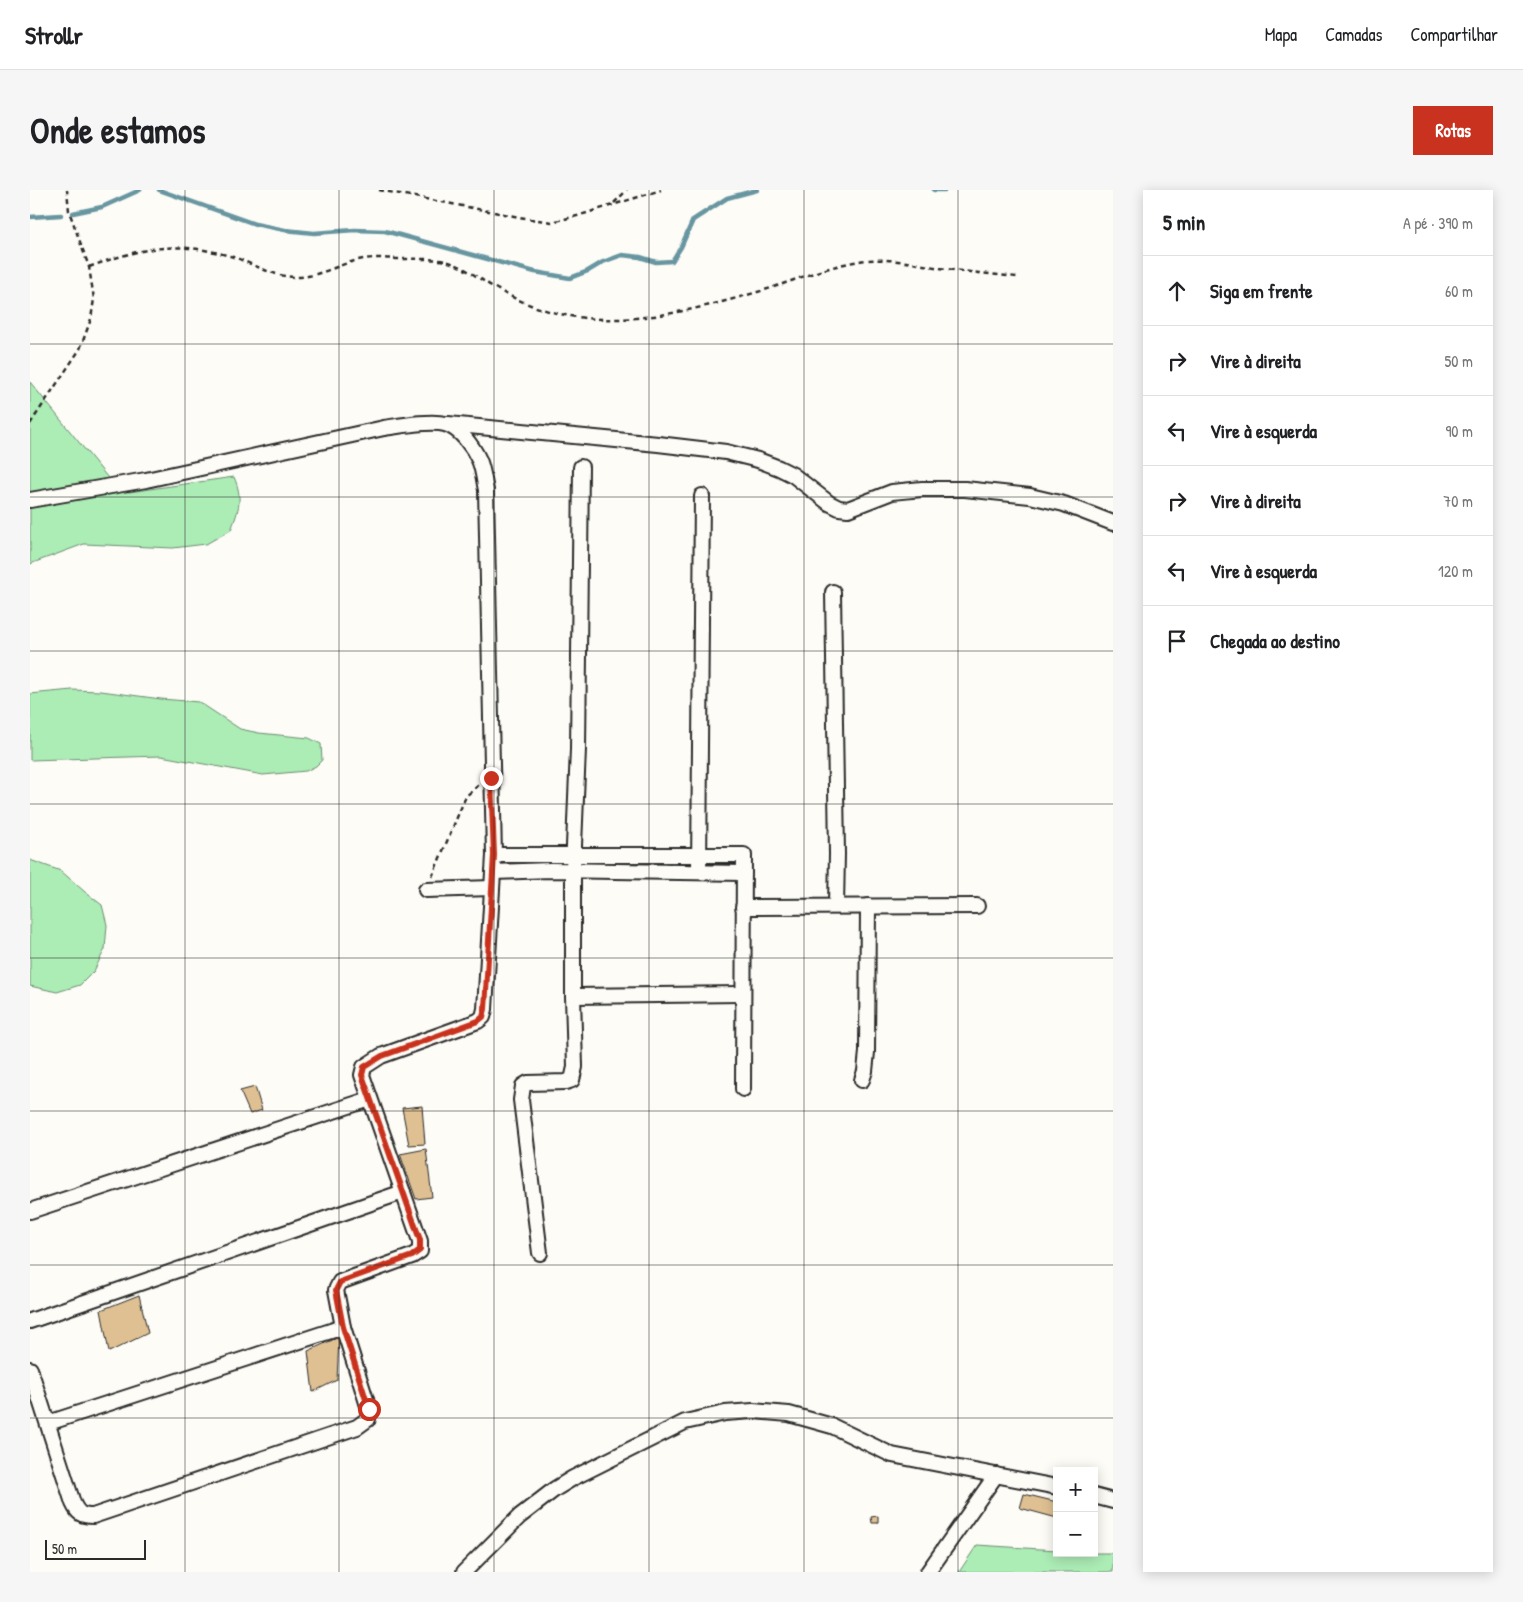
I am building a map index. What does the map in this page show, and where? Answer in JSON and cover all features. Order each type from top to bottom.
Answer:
[{"type":"street","points":[[30,500],[146,480],[384,428],[413,424],[445,424],[726,452],[758,460],[779,468],[793,475],[838,508],[848,509],[892,492],[922,489],[965,490],[1030,496],[1064,504],[1113,523]]},
{"type":"street","points":[[30,1369],[77,1511],[82,1516],[93,1516],[356,1427],[368,1419],[369,1409],[343,1327],[336,1290],[340,1282],[412,1256],[420,1250],[420,1240],[362,1075],[364,1067],[382,1056],[478,1021],[483,1017],[485,1009],[494,872],[486,490],[479,461],[458,432],[445,424]]},
{"type":"street","points":[[540,1253],[521,1093],[523,1086],[528,1083],[566,1082],[572,1080],[575,1067],[573,870],[578,749],[581,467]]},
{"type":"street","points":[[699,872],[702,496]]},
{"type":"street","points":[[833,592],[836,906]]},
{"type":"street","points":[[494,855],[744,855],[743,1089]]},
{"type":"street","points":[[494,872],[573,870],[744,873]]},
{"type":"street","points":[[426,890],[492,888]]},
{"type":"street","points":[[862,1080],[867,1052],[868,906]]},
{"type":"street","points":[[744,907],[977,906]]},
{"type":"street","points":[[573,996],[742,994]]},
{"type":"street","points":[[30,1211],[370,1099]]},
{"type":"street","points":[[30,1321],[403,1192]]},
{"type":"street","points":[[48,1423],[343,1327]]},
{"type":"street","points":[[464,1572],[520,1516],[555,1489],[573,1478],[685,1422],[725,1413],[753,1411],[789,1414],[832,1426],[892,1455],[1053,1486]]},
{"type":"street","points":[[928,1572],[996,1475]]},
{"type":"street","points":[[1098,1497],[1113,1501]]},
{"type":"path","points":[[30,424],[80,349],[91,319],[94,298],[89,267],[69,211],[67,190]]},
{"type":"path","points":[[379,190],[552,222],[661,190]]},
{"type":"path","points":[[614,204],[626,190]]},
{"type":"path","points":[[89,267],[122,254],[147,248],[174,247],[230,256],[269,272],[296,277],[318,274],[362,259],[438,260],[458,265],[524,304],[568,316],[601,319],[680,312],[769,288],[854,262],[906,261],[948,269],[1016,277]]},
{"type":"path","points":[[426,890],[441,860],[466,796],[477,786],[491,778]]},
{"type":"green space","points":[[30,382],[108,478],[129,492],[234,477],[237,484],[239,504],[231,530],[206,544],[173,548],[84,544],[30,564]]},
{"type":"green space","points":[[72,690],[101,691],[199,702],[240,729],[259,733],[309,738],[321,744],[322,760],[316,766],[306,771],[263,775],[161,756],[30,760],[30,694]]},
{"type":"green space","points":[[30,860],[61,871],[102,905],[107,925],[105,949],[94,971],[80,985],[57,992],[30,986]]},
{"type":"green space","points":[[977,1545],[1053,1550],[1053,1557],[1098,1557],[1098,1553],[1113,1553],[1113,1572],[959,1572]]},
{"type":"building","points":[[255,1087],[262,1110],[250,1114],[240,1091]]},
{"type":"building","points":[[422,1106],[425,1144],[409,1145],[402,1108]]},
{"type":"building","points":[[426,1149],[432,1197],[416,1199],[400,1154]]},
{"type":"building","points":[[139,1295],[148,1333],[109,1352],[101,1310]]},
{"type":"building","points":[[339,1337],[337,1380],[313,1392],[308,1351]]},
{"type":"building","points":[[1024,1494],[1053,1501],[1053,1517],[1020,1508]]},
{"type":"building","points":[[878,1516],[878,1523],[872,1523],[871,1517]]},
{"type":"waterway","points":[[73,213],[102,207],[140,190]]},
{"type":"waterway","points":[[159,190],[255,224],[314,233],[355,230],[385,231],[535,272],[570,278],[622,255],[640,257],[656,262],[672,261],[681,247],[693,220],[727,198],[757,190]]},
{"type":"waterway","points":[[934,190],[945,190]]},
{"type":"waterway","points":[[30,217],[61,215]]},
{"type":"route","points":[[369,1409],[343,1327],[336,1290],[340,1282],[412,1256],[420,1250],[420,1240],[362,1075],[364,1067],[382,1056],[478,1021],[483,1017],[494,872],[491,778]]}]
